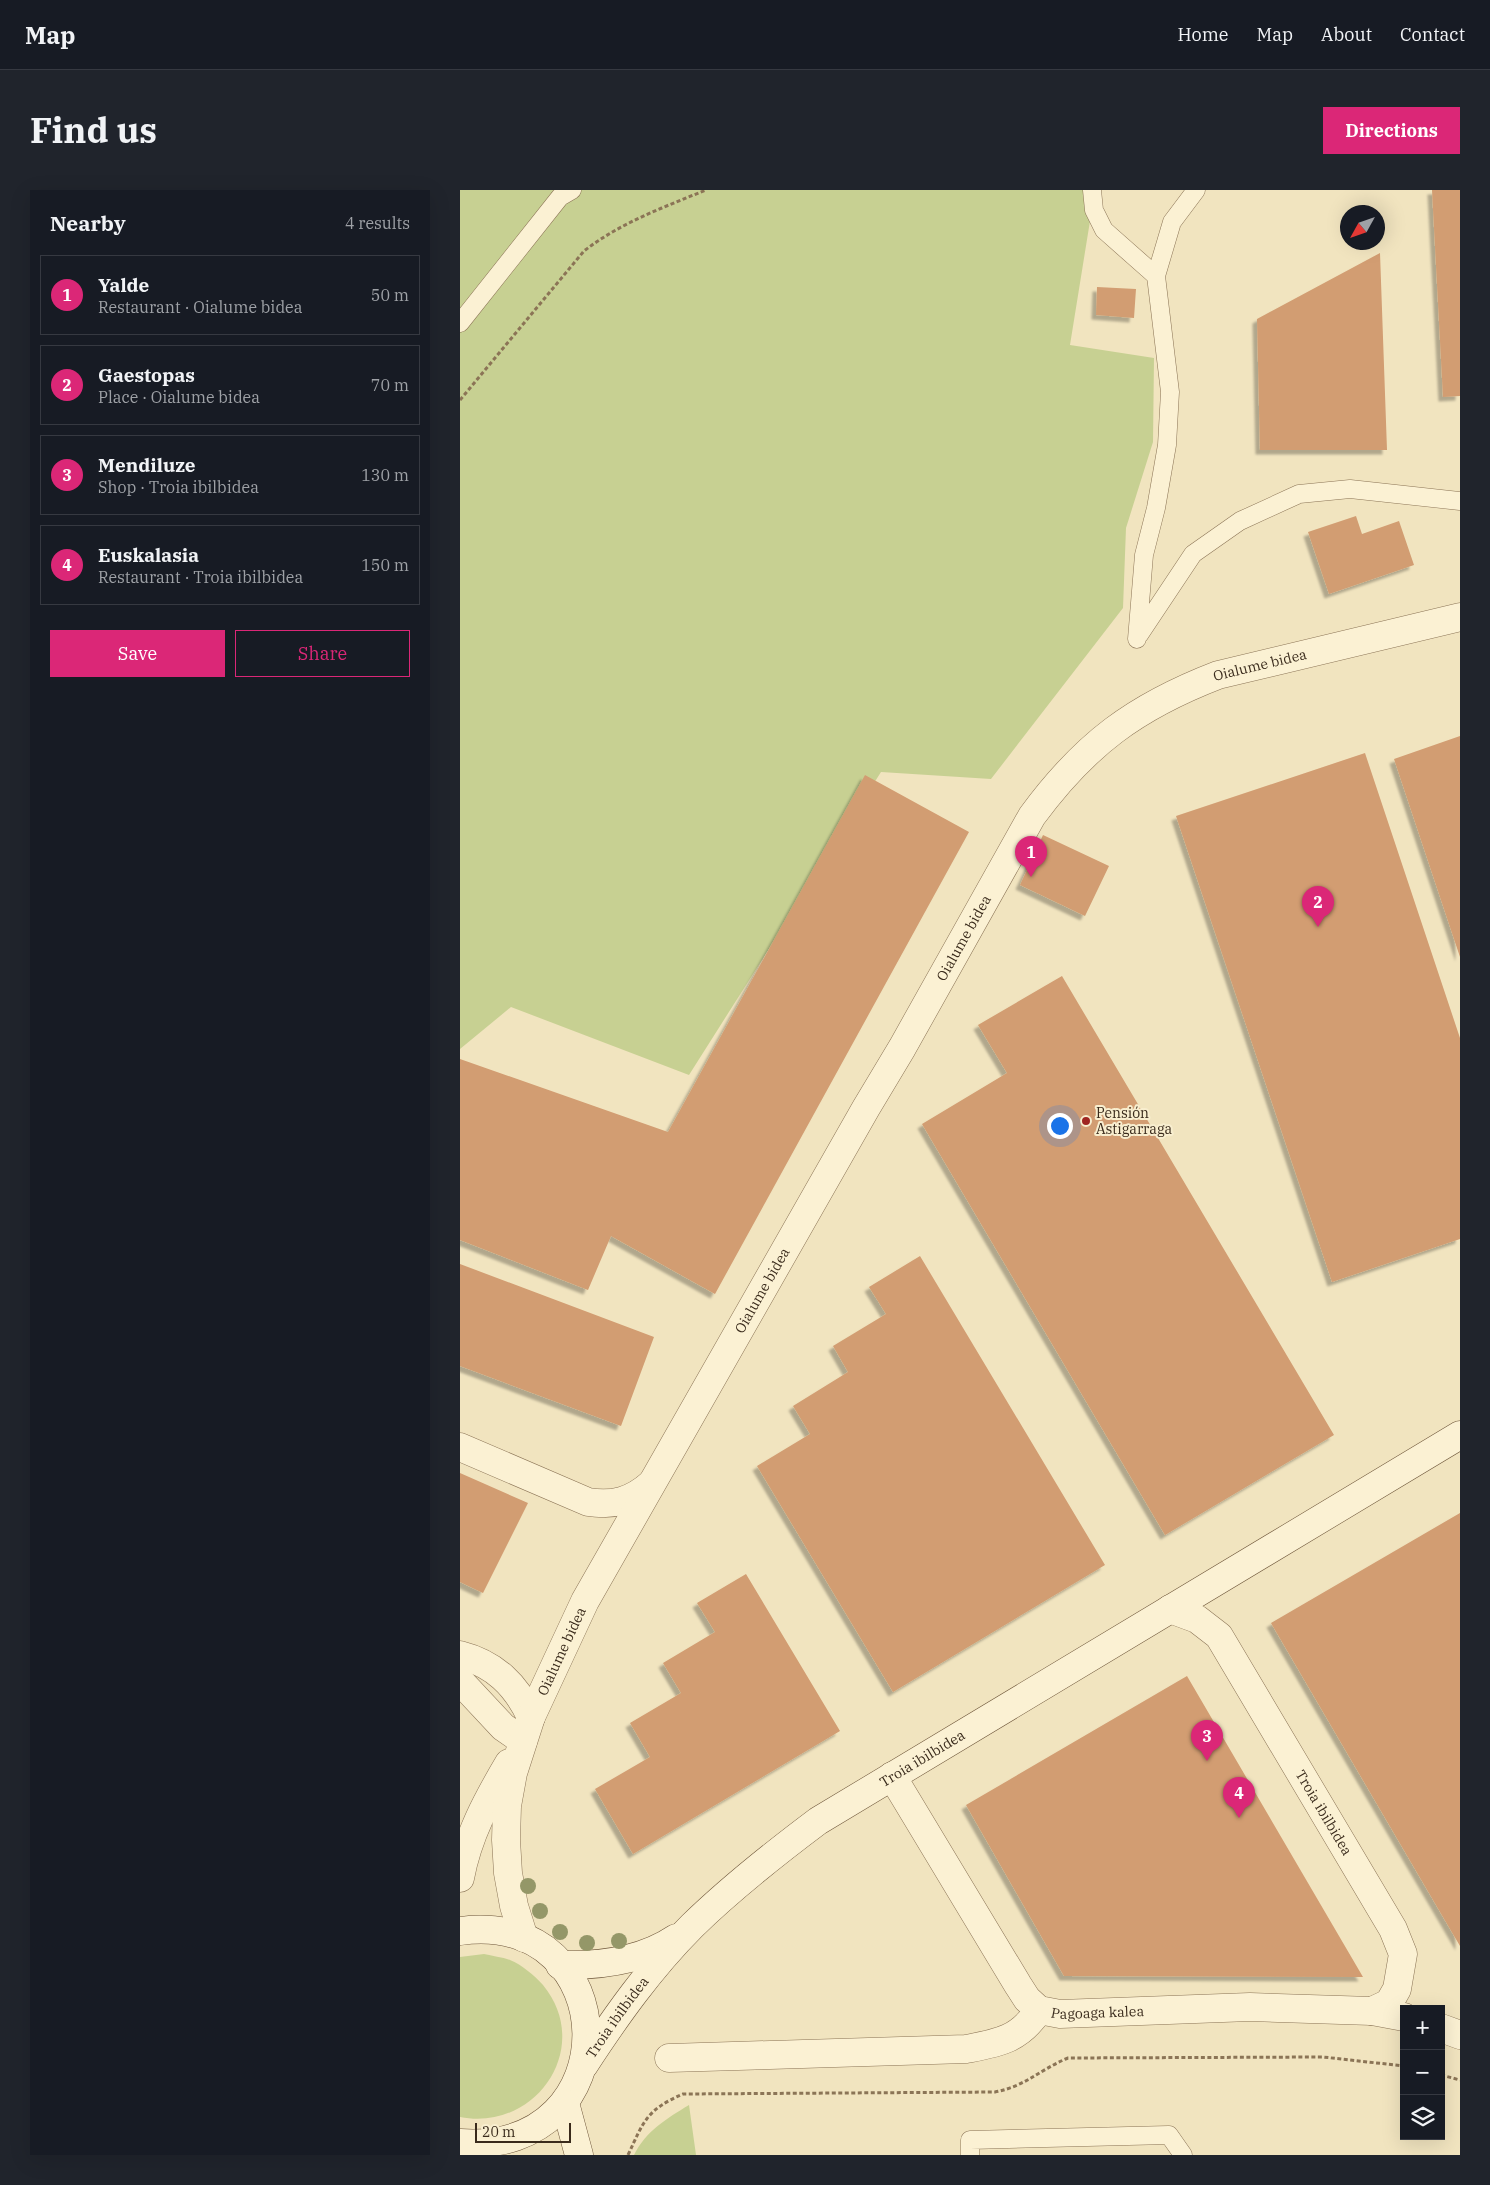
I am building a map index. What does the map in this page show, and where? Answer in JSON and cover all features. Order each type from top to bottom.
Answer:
[{"type":"street","name":"Oialume bidea","points":[[460,1878],[470,1840],[483,1807],[527,1729],[585,1600],[866,1108],[907,1040],[1032,816],[1055,785],[1081,756],[1111,731],[1144,708],[1180,689],[1218,675],[1460,617]]},
{"type":"street","name":"Troia ibilbidea","points":[[584,2065],[634,1993],[692,1927],[767,1859],[810,1826],[1460,1435]]},
{"type":"street","name":"Oialume bidea","points":[[460,1447],[588,1502],[604,1504],[620,1502],[638,1494],[653,1482]]},
{"type":"street","name":"Troia ibilbidea","points":[[1170,1609],[1196,1619],[1219,1636],[1393,1929],[1403,1954],[1397,1989],[1389,2003],[1372,2011]]},
{"type":"street","name":"Oialume bidea","points":[[460,1656],[476,1660],[494,1669],[510,1683],[522,1698],[527,1729],[513,1773],[507,1806],[506,1840],[511,1890],[524,1938]]},
{"type":"street","points":[[460,1681],[503,1727],[527,1729]]},
{"type":"street","name":"Pagoaga kalea","points":[[892,1776],[1018,1985],[1027,1999],[1039,2010],[1074,2014],[1250,2007],[1372,2011],[1400,2016]]},
{"type":"street","name":"Troia ibilbidea","points":[[560,1965],[604,1964],[626,1959],[664,1944],[692,1927]]},
{"type":"street","points":[[460,1931],[478,1929],[501,1931],[524,1938],[537,1945],[560,1965],[573,1982],[582,2002],[587,2022],[588,2044],[584,2065],[576,2085],[565,2103],[548,2121],[527,2134],[480,2148]]},
{"type":"street","points":[[669,2058],[966,2049],[1010,2039],[1033,2020],[1039,2010]]},
{"type":"street","points":[[1445,2029],[1460,2035]]},
{"type":"street","points":[[565,2103],[579,2155]]},
{"type":"lane","points":[[460,324],[560,197],[572,190]]},
{"type":"lane","points":[[1092,190],[1094,210],[1104,230],[1156,276]]},
{"type":"lane","points":[[1196,190],[1172,222],[1156,276],[1170,392],[1168,427],[1156,508],[1144,555],[1137,639],[1164,594],[1193,554],[1240,521],[1300,494],[1350,489],[1460,500]]},
{"type":"lane","points":[[970,2155],[970,2140],[1169,2136],[1183,2155]]},
{"type":"path","points":[[460,400],[584,251],[609,233],[706,190]]},
{"type":"path","points":[[628,2155],[648,2115],[662,2103],[682,2094],[995,2092],[1014,2089],[1052,2064],[1068,2058],[1323,2057],[1400,2066]]},
{"type":"path","points":[[1445,2076],[1460,2080]]},
{"type":"green space","points":[[460,190],[1095,190],[1070,345],[1154,358],[1153,442],[1126,528],[1123,608],[991,779],[881,772],[689,1075],[511,1007],[460,1049]]},
{"type":"green space","points":[[484,1954],[514,1962],[528,1971],[543,1985],[557,2009],[562,2034],[559,2058],[549,2080],[533,2098],[512,2111],[487,2118],[460,2117],[460,1957]]},
{"type":"green space","points":[[689,2105],[696,2155],[634,2155],[651,2132]]},
{"type":"building","points":[[1432,190],[1460,190],[1460,396],[1443,397]]},
{"type":"building","points":[[1380,253],[1387,450],[1260,450],[1257,319]]},
{"type":"building","points":[[1097,287],[1136,289],[1134,318],[1096,315]]},
{"type":"building","points":[[1356,516],[1362,534],[1399,521],[1414,565],[1329,594],[1308,532]]},
{"type":"building","points":[[1460,736],[1460,957],[1394,759]]},
{"type":"building","points":[[1365,753],[1460,1038],[1460,1239],[1332,1282],[1176,816]]},
{"type":"building","points":[[865,775],[969,832],[715,1294],[611,1236],[588,1290],[460,1240],[460,1059],[668,1132]]},
{"type":"building","points":[[1043,835],[1109,866],[1085,916],[1020,885]]},
{"type":"building","points":[[1062,976],[1334,1435],[1165,1535],[922,1124],[1007,1073],[978,1025]]},
{"type":"building","points":[[920,1256],[1105,1565],[893,1692],[757,1466],[810,1434],[793,1406],[848,1372],[833,1346],[886,1314],[869,1287]]},
{"type":"building","points":[[460,1264],[654,1337],[621,1426],[460,1366]]},
{"type":"building","points":[[460,1473],[528,1503],[483,1593],[460,1582]]},
{"type":"building","points":[[1460,1513],[1460,1946],[1271,1623]]},
{"type":"building","points":[[746,1574],[840,1731],[633,1854],[595,1789],[650,1757],[630,1723],[681,1693],[663,1663],[715,1632],[697,1603]]},
{"type":"building","points":[[1187,1676],[1363,1977],[1064,1976],[966,1805]]},
{"type":"place","name":"Yalde","points":[[1031,877]]},
{"type":"place","name":"Gaestopas","points":[[1318,927]]},
{"type":"place","name":"Pensión Astigarraga","points":[[1086,1121]]},
{"type":"place","name":"Mendiluze","points":[[1207,1761]]},
{"type":"place","name":"Euskalasia","points":[[1239,1818]]}]
